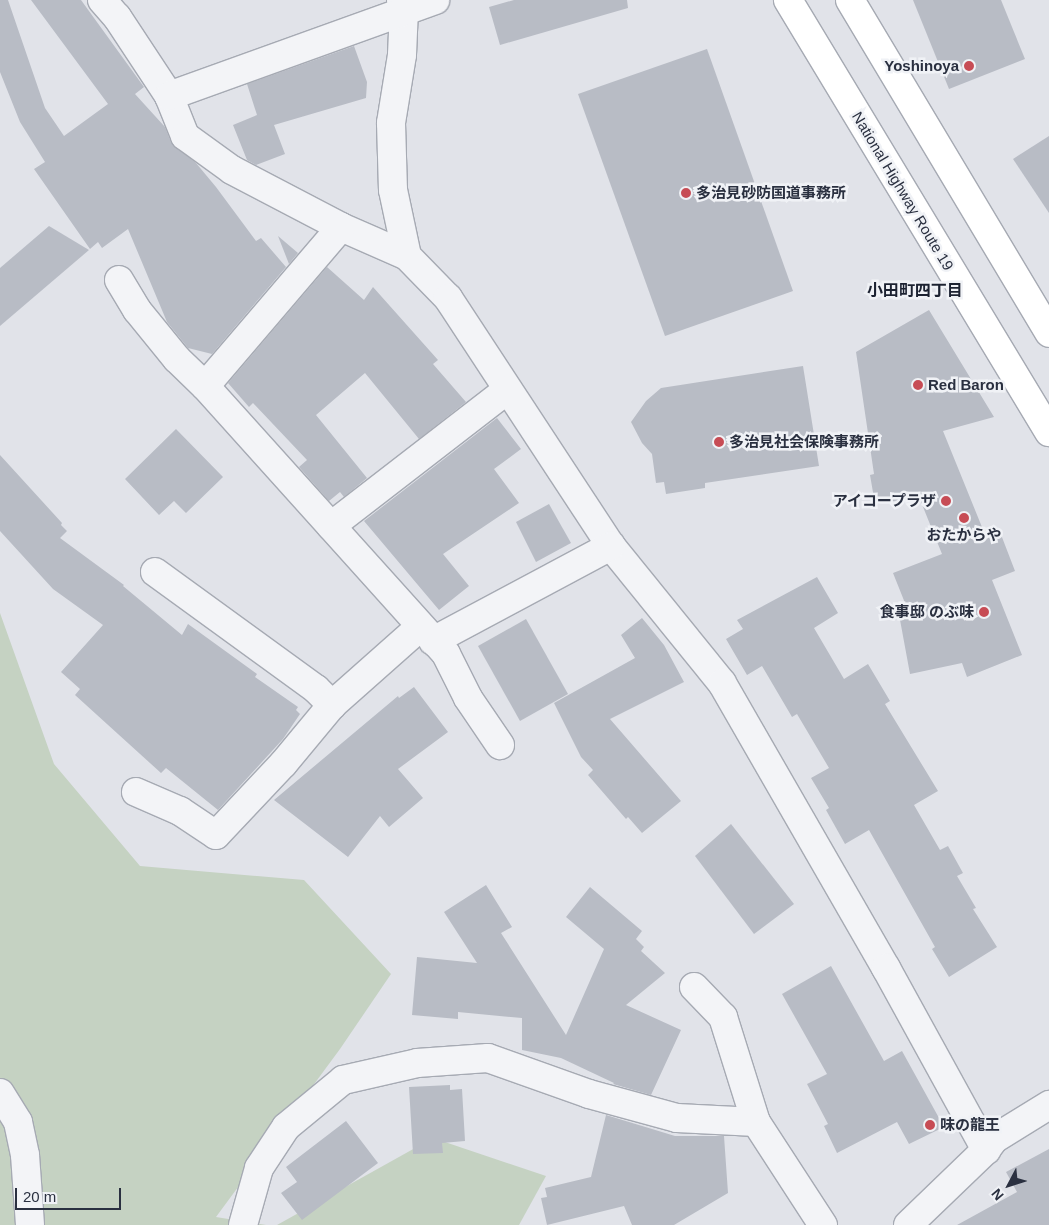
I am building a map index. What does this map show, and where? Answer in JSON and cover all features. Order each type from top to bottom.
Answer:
[{"type":"highway","name":"National Highway Route 19","points":[[788,0],[1049,432]]},
{"type":"highway","points":[[850,0],[1049,333]]},
{"type":"street","points":[[102,0],[117,17],[169,96],[185,136],[232,170],[341,227],[407,256],[448,298],[611,546],[722,683],[886,968],[986,1150]]},
{"type":"street","points":[[169,96],[403,5],[435,0]]},
{"type":"street","points":[[403,5],[402,54],[391,123],[393,190],[407,256]]},
{"type":"street","points":[[205,386],[341,227]]},
{"type":"street","points":[[119,280],[137,310],[171,352],[205,386],[446,654],[468,698],[500,745]]},
{"type":"street","points":[[331,526],[507,390]]},
{"type":"street","points":[[136,792],[180,811],[216,835],[283,764],[332,705],[426,634],[611,546]]},
{"type":"street","points":[[155,572],[316,689],[332,705]]},
{"type":"street","points":[[694,987],[723,1017],[756,1122],[823,1225]]},
{"type":"street","points":[[243,1225],[259,1168],[286,1127],[343,1080],[417,1063],[488,1058],[589,1094],[677,1118],[756,1122]]},
{"type":"street","points":[[0,1093],[18,1122],[20,1130],[25,1155],[30,1225]]},
{"type":"street","points":[[908,1225],[986,1150],[994,1139],[1049,1105]]},
{"type":"green space","points":[[0,613],[54,764],[140,866],[304,880],[391,974],[340,1049],[216,1217],[266,1225],[0,1225]]},
{"type":"green space","points":[[433,1138],[546,1176],[519,1225],[277,1225]]},
{"type":"building","points":[[0,0],[8,0],[45,108],[64,136],[108,104],[31,0],[81,0],[144,87],[135,94],[165,127],[171,142],[196,163],[256,241],[261,238],[286,267],[212,354],[188,348],[167,322],[128,229],[102,248],[98,242],[90,249],[34,169],[45,162],[20,122],[0,72]]},
{"type":"building","points":[[514,0],[627,0],[628,8],[500,45],[489,7]]},
{"type":"building","points":[[913,0],[1001,0],[1025,59],[949,89]]},
{"type":"building","points":[[354,46],[367,82],[366,98],[274,125],[285,154],[256,165],[247,160],[233,125],[257,115],[247,84]]},
{"type":"building","name":"多治見砂防国道事務所","points":[[707,49],[793,291],[665,336],[578,94]]},
{"type":"building","points":[[1049,136],[1049,213],[1013,159]]},
{"type":"building","points":[[49,226],[89,250],[0,326],[0,268]]},
{"type":"building","points":[[278,236],[298,253],[289,264]]},
{"type":"building","points":[[327,267],[364,300],[373,287],[438,360],[433,364],[466,402],[419,439],[365,373],[316,415],[367,478],[344,497],[340,492],[329,501],[299,467],[307,460],[253,403],[249,407],[228,383]]},
{"type":"building","points":[[929,310],[994,417],[943,431],[986,537],[1000,532],[1015,571],[992,580],[1022,655],[967,677],[962,663],[910,674],[898,609],[907,608],[893,573],[942,554],[919,497],[875,504],[870,475],[874,474],[856,352]]},
{"type":"building","points":[[803,366],[819,466],[705,483],[705,488],[666,494],[664,482],[656,483],[652,454],[642,443],[631,422],[646,401],[661,388]]},
{"type":"building","points":[[497,418],[521,449],[494,469],[519,503],[443,554],[469,586],[439,610],[364,521]]},
{"type":"building","points":[[176,429],[223,477],[186,513],[174,501],[159,515],[125,479]]},
{"type":"building","points":[[0,455],[62,523],[61,525],[67,531],[60,538],[124,585],[182,635],[188,624],[257,674],[255,677],[298,707],[296,710],[300,714],[283,739],[218,810],[166,768],[161,773],[75,695],[80,689],[61,672],[103,625],[53,589],[0,531]]},
{"type":"building","points":[[549,504],[571,543],[536,562],[516,522]]},
{"type":"building","points":[[817,577],[838,613],[814,628],[844,679],[868,664],[890,701],[885,704],[938,791],[914,805],[940,850],[948,846],[963,873],[957,876],[976,908],[973,909],[997,947],[949,977],[932,949],[935,947],[869,830],[845,844],[826,810],[829,808],[811,778],[829,768],[797,714],[792,717],[762,666],[747,675],[726,639],[743,629],[737,620]]},
{"type":"building","points":[[642,618],[664,645],[684,682],[610,719],[681,801],[642,833],[628,817],[626,819],[588,775],[593,770],[581,757],[554,703],[635,658],[621,635]]},
{"type":"building","points":[[526,619],[568,694],[520,721],[478,646]]},
{"type":"building","points":[[414,687],[448,732],[398,769],[423,798],[389,827],[380,816],[348,857],[274,800],[398,696],[399,698]]},
{"type":"building","points":[[731,824],[794,904],[754,934],[695,856]]},
{"type":"building","points":[[486,885],[512,927],[501,933],[566,1035],[604,949],[566,917],[590,887],[642,931],[636,939],[644,947],[641,951],[665,973],[626,1005],[681,1030],[651,1095],[613,1084],[561,1058],[522,1050],[522,1018],[458,1012],[458,1019],[412,1015],[417,957],[477,963],[444,912]]},
{"type":"building","points":[[831,966],[884,1061],[902,1051],[944,1127],[909,1144],[897,1122],[837,1153],[824,1126],[828,1124],[807,1084],[827,1074],[782,994]]},
{"type":"building","points":[[450,1085],[450,1090],[462,1089],[465,1141],[442,1143],[443,1153],[413,1154],[409,1087]]},
{"type":"building","points":[[606,1115],[675,1136],[724,1136],[728,1193],[674,1225],[632,1225],[624,1206],[547,1225],[541,1198],[547,1197],[545,1188],[591,1177]]},
{"type":"building","points":[[346,1121],[378,1163],[302,1220],[281,1193],[297,1182],[286,1167]]},
{"type":"building","points":[[1049,1149],[1049,1225],[957,1225],[1017,1192],[1006,1172]]},
{"type":"place","name":"Yoshinoya","points":[[969,66]]},
{"type":"place","name":"多治見砂防国道事務所","points":[[686,193]]},
{"type":"place","name":"Red Baron","points":[[918,385]]},
{"type":"place","name":"多治見社会保険事務所","points":[[719,442]]},
{"type":"place","name":"アイコープラザ","points":[[946,501]]},
{"type":"place","name":"おたからや","points":[[964,518]]},
{"type":"place","name":"食事邸 のぶ味","points":[[984,612]]},
{"type":"place","name":"味の龍王","points":[[930,1125]]},
{"type":"district","name":"小田町四丁目","points":[[915,291]]}]
